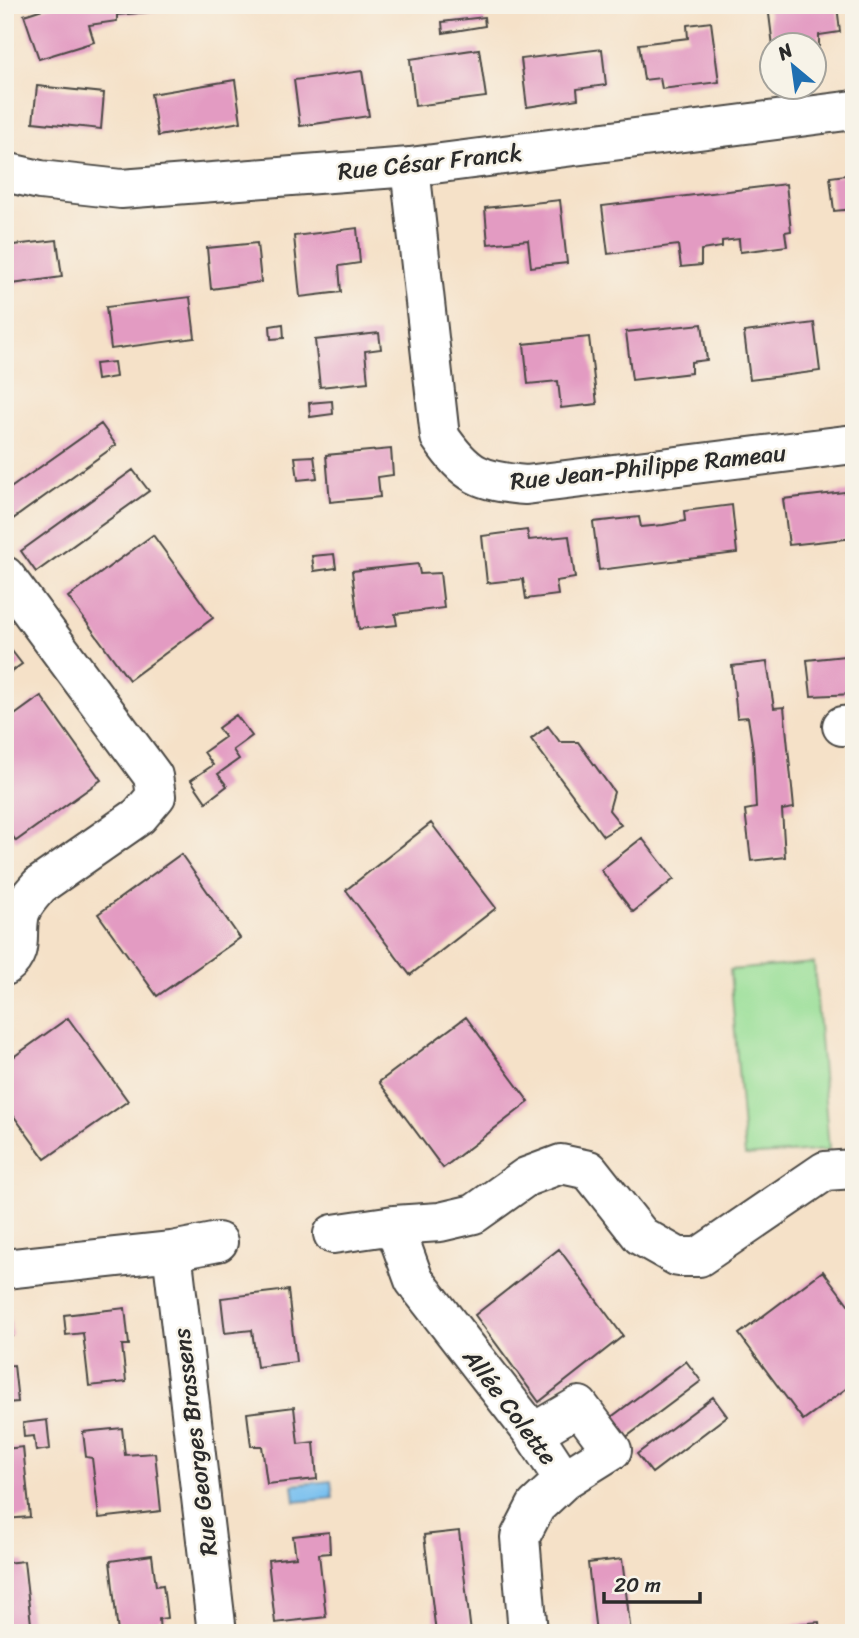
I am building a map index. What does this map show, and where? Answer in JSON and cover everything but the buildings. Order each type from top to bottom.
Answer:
[{"type":"street","name":"Rue César Franck","points":[[5,172],[40,180],[121,189],[410,167],[854,110]]},
{"type":"street","name":"Rue Jean-Philippe Rameau","points":[[410,167],[440,437],[457,463],[489,482],[526,485],[854,444]]},
{"type":"street","points":[[5,576],[153,776],[156,796],[139,816],[40,884],[27,900],[18,918],[21,939],[14,959],[5,966]]},
{"type":"street","points":[[333,1234],[394,1224],[440,1222],[474,1214],[526,1177],[561,1164],[589,1170],[641,1237],[678,1257],[699,1257],[825,1171],[854,1169]]},
{"type":"street","name":"Allée Colette","points":[[394,1224],[414,1280],[533,1433],[564,1480],[536,1506],[520,1537],[528,1633]]},
{"type":"street","points":[[5,1269],[172,1251],[218,1242]]},
{"type":"street","name":"Rue Georges Brassens","points":[[172,1251],[217,1633]]},
{"type":"street","points":[[533,1433],[579,1406],[612,1450],[564,1480]]},
{"type":"green space","points":[[814,963],[829,1150],[745,1156],[730,970]]},
{"type":"water","points":[[331,1481],[333,1498],[295,1502],[293,1485]]}]
